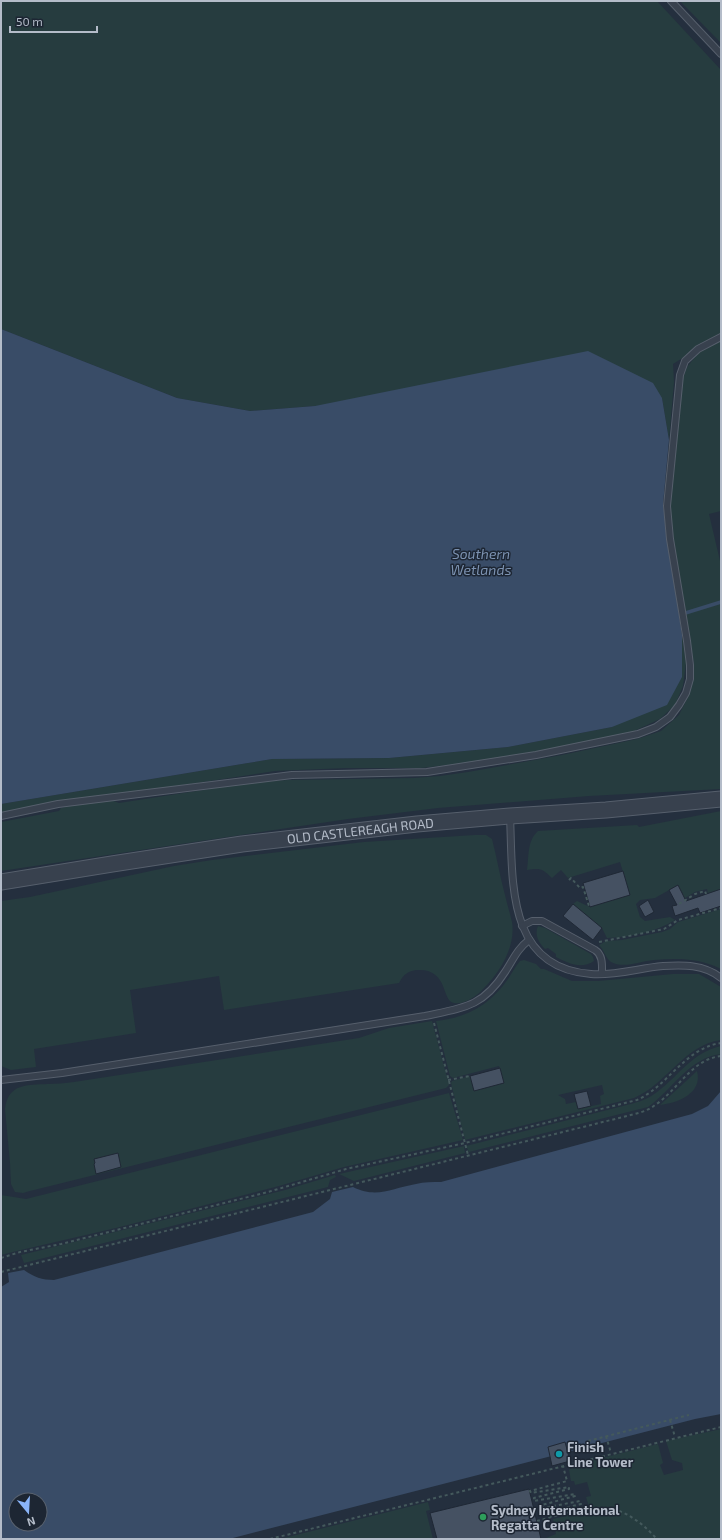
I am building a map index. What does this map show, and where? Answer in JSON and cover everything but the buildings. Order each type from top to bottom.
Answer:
[{"type":"street","name":"OLD CASTLEREAGH ROAD","points":[[1,882],[242,844],[417,824],[721,800]]},
{"type":"lane","points":[[671,1],[721,54]]},
{"type":"lane","points":[[1,816],[58,804],[292,775],[427,772],[536,755],[638,734],[656,727],[670,717],[679,705],[686,693],[690,679],[687,640],[670,539],[667,506],[680,375],[685,361],[698,349],[721,336]]},
{"type":"lane","points":[[510,816],[514,889],[522,926],[529,940],[542,956],[559,966],[580,973],[602,974],[654,967],[688,966],[708,969],[721,978]]},
{"type":"lane","points":[[522,926],[532,921],[542,921],[599,952],[601,957],[602,974]]},
{"type":"lane","points":[[1,1083],[1,1079],[77,1071],[432,1015],[470,1006],[492,990],[500,980],[518,949],[529,940]]},
{"type":"path","points":[[569,880],[571,878],[580,888],[583,887],[589,906]]},
{"type":"path","points":[[679,904],[695,894],[705,891],[706,894]]},
{"type":"path","points":[[596,944],[609,939],[664,930],[678,920],[721,908]]},
{"type":"path","points":[[432,1015],[468,1155]]},
{"type":"path","points":[[1,1258],[20,1252],[61,1244],[268,1192],[346,1169],[465,1143],[637,1100],[652,1092],[697,1052],[721,1043]]},
{"type":"path","points":[[1,1272],[647,1110],[665,1098],[691,1071],[700,1064],[710,1058],[721,1056]]},
{"type":"path","points":[[448,1080],[470,1076]]},
{"type":"path","points":[[588,1441],[689,1415]]},
{"type":"path","points":[[670,1420],[675,1437]]},
{"type":"path","points":[[270,1539],[675,1437],[721,1427]]},
{"type":"path","points":[[606,1436],[611,1453]]},
{"type":"path","points":[[551,1517],[549,1512],[581,1504],[580,1501],[543,1508],[542,1505],[575,1496],[575,1494],[534,1501],[534,1498],[569,1489],[569,1486],[531,1493],[530,1490],[567,1481],[563,1466]]},
{"type":"path","points":[[537,1521],[591,1508],[609,1508],[628,1514],[658,1539]]},
{"type":"green space","points":[[1,1],[657,1],[721,70],[721,334],[673,364],[674,382],[669,440],[662,398],[315,406],[250,411],[177,398],[1,329]]},
{"type":"green space","points":[[680,1],[721,1],[721,43]]},
{"type":"green space","points":[[721,340],[721,511],[709,514],[721,565],[721,789],[589,796],[438,808],[348,819],[1,871],[1,822],[59,811],[61,808],[106,798],[119,803],[248,783],[287,780],[414,778],[440,776],[562,755],[637,739],[661,731],[679,715],[687,699],[692,682],[694,664],[674,549],[670,508],[683,378],[687,367],[700,351]]},
{"type":"green space","points":[[682,635],[686,663],[683,686],[675,705],[660,719],[632,732],[584,743],[494,760],[421,768],[346,768],[275,771],[1,814],[1,804],[272,759],[389,758],[508,747],[612,727],[682,676]]},
{"type":"green space","points":[[721,811],[721,889],[708,894],[707,889],[695,892],[677,903],[674,899],[683,894],[678,885],[655,898],[640,900],[636,904],[640,917],[645,921],[670,917],[675,920],[651,931],[634,935],[607,938],[602,928],[573,904],[577,901],[590,907],[630,895],[620,862],[568,878],[561,870],[552,878],[546,872],[541,870],[527,870],[530,844],[534,835],[538,831],[637,825],[639,827]]},
{"type":"green space","points":[[486,835],[492,839],[513,931],[509,950],[501,967],[489,983],[477,994],[462,1003],[454,1003],[450,1001],[440,979],[435,974],[428,971],[418,970],[407,974],[399,983],[224,1010],[219,976],[130,990],[136,1033],[34,1049],[36,1067],[11,1070],[1,1066],[1,901],[30,897],[174,866],[212,860],[364,842]]},
{"type":"green space","points":[[721,909],[721,969],[705,963],[680,959],[654,960],[621,965],[609,961],[599,945],[606,941],[622,940],[662,932],[670,929],[678,922]]},
{"type":"green space","points":[[538,926],[545,928],[591,954],[594,961],[589,964],[575,965],[556,957],[556,954],[548,948],[545,949],[539,941],[537,936]]},
{"type":"green space","points":[[524,960],[536,964],[541,969],[572,981],[598,981],[673,974],[699,974],[721,987],[721,1040],[708,1043],[696,1049],[646,1092],[634,1098],[465,1140],[451,1083],[452,1081],[470,1076],[474,1091],[504,1083],[499,1066],[453,1078],[450,1076],[436,1021],[457,1017],[476,1009],[485,1003],[501,988],[520,961]],"holes":[[[602,1085],[604,1094],[600,1096],[601,1104],[578,1109],[576,1102],[566,1104],[565,1099],[558,1095]]]},
{"type":"green space","points":[[432,1021],[449,1085],[446,1088],[23,1193],[15,1192],[11,1184],[5,1109],[10,1094],[20,1087],[26,1085],[74,1082],[359,1038],[389,1028]]},
{"type":"green space","points":[[721,1046],[721,1054],[710,1056],[700,1061],[682,1075],[648,1107],[469,1152],[466,1146],[641,1101],[657,1092],[694,1059],[711,1049]]},
{"type":"green space","points":[[697,1071],[698,1079],[696,1085],[688,1096],[674,1102],[660,1105]]},
{"type":"green space","points":[[449,1093],[463,1140],[344,1167],[279,1186],[116,1228],[1,1255],[1,1195],[26,1199]]},
{"type":"green space","points":[[464,1146],[465,1153],[354,1181],[339,1174]]},
{"type":"green space","points":[[335,1175],[336,1177],[330,1180],[328,1187],[24,1263],[21,1255],[285,1190]]},
{"type":"green space","points":[[721,1429],[721,1539],[546,1539],[556,1534],[553,1519],[590,1510],[586,1497],[591,1496],[587,1482],[575,1485],[574,1481],[571,1481],[569,1470],[574,1465],[658,1444],[663,1463],[660,1465],[664,1475],[683,1470],[682,1463],[672,1460],[666,1441]]},
{"type":"green space","points":[[428,1502],[430,1510],[426,1511],[433,1539],[280,1539]]},
{"type":"water","name":"Southern Wetlands","points":[[1,329],[177,398],[250,411],[315,406],[588,351],[653,383],[662,398],[669,440],[663,504],[682,635],[682,677],[667,705],[612,727],[508,747],[389,758],[272,759],[1,804]]},
{"type":"water","name":"Sydney International Regatta Centre","points":[[721,1091],[721,1414],[695,1419],[229,1539],[1,1539],[1,1287],[9,1282],[8,1273],[24,1270],[38,1278],[54,1280],[313,1212],[330,1199],[332,1192],[353,1187],[370,1192],[384,1192],[419,1183],[441,1182],[692,1114],[708,1106]]},
{"type":"waterway","points":[[679,615],[721,602]]},
{"type":"place","name":"Finish Line Tower","points":[[559,1454]]},
{"type":"place","name":"Sydney International Regatta Centre","points":[[483,1517]]}]
